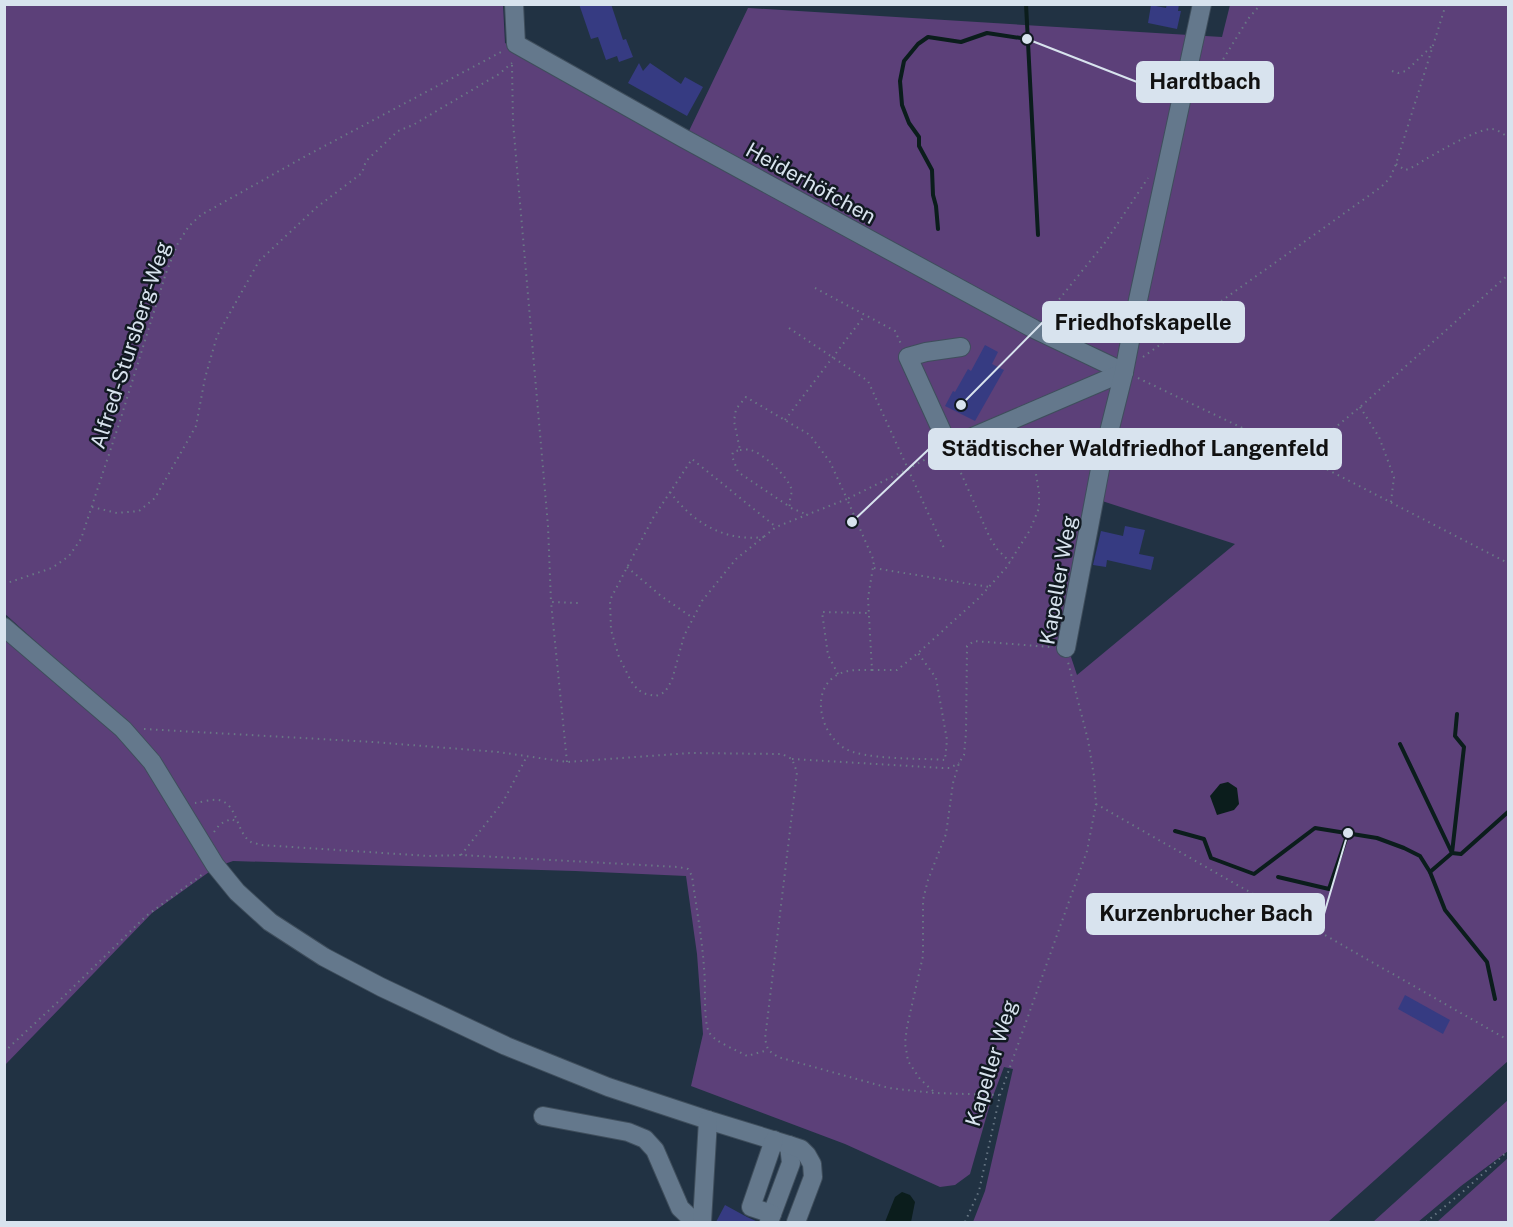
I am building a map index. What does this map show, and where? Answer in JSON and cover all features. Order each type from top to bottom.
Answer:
[{"type":"street","points":[[514,4],[516,44]]},
{"type":"street","name":"Kapeller Weg","points":[[1066,648],[1101,464],[1124,372],[1202,4]]},
{"type":"street","name":"Heiderhöfchen","points":[[516,44],[1034,329],[1124,372]]},
{"type":"street","points":[[961,347],[908,357],[949,447],[1124,372]]},
{"type":"street","points":[[4,627],[123,729],[152,762],[215,865],[237,892],[270,922],[324,957],[371,982],[506,1046],[608,1087],[801,1149],[812,1164],[813,1177],[796,1222]]},
{"type":"street","points":[[543,1116],[628,1132],[645,1139],[655,1150],[680,1208],[695,1222]]},
{"type":"street","points":[[702,1222],[708,1120]]},
{"type":"street","points":[[770,1218],[751,1207],[781,1142]]},
{"type":"path","points":[[1196,102],[1248,19],[1261,4]]},
{"type":"path","points":[[1124,372],[1381,187],[1390,178],[1446,4]]},
{"type":"path","name":"Alfred-Stursberg-Weg","points":[[4,584],[52,568],[69,556],[81,540],[166,273],[177,243],[189,226],[201,216],[304,158],[516,44]]},
{"type":"path","points":[[1392,71],[1398,73],[1406,71],[1433,45]]},
{"type":"path","points":[[92,507],[117,513],[139,511],[155,498],[196,426],[205,378],[217,336],[259,261],[317,207],[362,173],[366,161],[399,131],[499,74],[512,63],[513,122],[548,526],[551,602],[567,762]]},
{"type":"path","points":[[1396,164],[1405,170],[1411,169],[1486,130],[1496,130],[1509,137]]},
{"type":"path","points":[[1034,329],[1104,244],[1148,178]]},
{"type":"path","points":[[1301,456],[1509,275]]},
{"type":"path","points":[[815,288],[895,331],[908,357]]},
{"type":"path","points":[[785,420],[865,315]]},
{"type":"path","points":[[789,328],[868,381],[944,548]]},
{"type":"path","points":[[1124,372],[1156,385],[1301,456],[1509,563]]},
{"type":"path","points":[[740,450],[734,421],[736,408],[746,397],[810,435],[830,462],[874,561],[867,598],[872,670]]},
{"type":"path","points":[[1360,407],[1379,437],[1394,477],[1391,502]]},
{"type":"path","points":[[918,653],[936,678],[947,740],[945,760],[860,754],[844,748],[835,741],[827,730],[821,712],[821,695],[827,683],[838,674],[850,670],[897,670],[980,598],[1010,562],[1030,530],[1039,508],[1039,492],[1032,450],[1034,411]]},
{"type":"path","points":[[776,528],[692,459],[652,518],[610,600],[610,630],[619,657],[638,690],[656,696],[665,692],[672,680],[684,636],[702,602],[736,560],[764,537],[776,528],[847,499],[949,447],[990,537],[997,549],[1010,562]]},
{"type":"path","points":[[790,507],[791,487],[777,469],[751,450],[733,452],[732,456],[738,472],[790,507],[808,515]]},
{"type":"path","points":[[670,492],[690,515],[705,526],[749,539],[764,537]]},
{"type":"path","points":[[627,567],[661,596],[693,618]]},
{"type":"path","points":[[874,567],[988,587]]},
{"type":"path","points":[[551,602],[578,603]]},
{"type":"path","points":[[838,674],[828,655],[822,612],[868,613]]},
{"type":"path","points":[[934,1093],[920,1079],[909,1061],[905,1043],[923,956],[923,900],[928,880],[946,834],[953,783],[964,755],[967,646],[974,641],[1066,648]]},
{"type":"path","name":"Kapeller Weg","points":[[965,1222],[979,1191],[1000,1095],[1087,851],[1096,804],[1088,741],[1066,648]]},
{"type":"path","points":[[123,729],[373,742],[498,752],[567,762],[690,753],[783,754],[792,759],[943,768],[959,764]]},
{"type":"path","points":[[462,855],[503,802],[526,757]]},
{"type":"path","points":[[792,759],[797,771],[765,1039],[768,1050],[778,1057],[889,1088],[934,1093],[1000,1095]]},
{"type":"path","points":[[180,806],[217,800],[225,803],[232,811],[245,837],[252,843],[261,845],[688,869],[692,876],[705,968],[706,1024],[709,1033],[716,1040],[747,1056],[768,1050]]},
{"type":"path","points":[[1096,804],[1508,1040]]},
{"type":"path","points":[[205,848],[220,824],[231,819],[238,822]]},
{"type":"path","points":[[4,1052],[146,916],[215,865]]},
{"type":"path","points":[[1426,1222],[1509,1151]]},
{"type":"shaded area","points":[[5,5],[503,5],[505,43],[688,133],[748,8],[1222,37],[1230,5],[1508,5],[1508,1061],[1328,1222],[973,1222],[985,1191],[1013,1069],[1004,1067],[990,1104],[970,1174],[955,1185],[940,1187],[845,1144],[691,1086],[703,1034],[697,954],[686,876],[233,861],[216,867],[152,913],[5,1065],[4,636],[35,664],[44,649],[4,613]],"holes":[[[1099,500],[1235,544],[1077,675],[1071,657]]]},
{"type":"shaded area","points":[[1228,782],[1237,788],[1239,804],[1234,810],[1217,815],[1210,796],[1220,784]]},
{"type":"shaded area","points":[[1508,1100],[1508,1151],[1418,1222],[1373,1222]]},
{"type":"shaded area","points":[[1508,1158],[1508,1222],[1437,1222]]},
{"type":"shaded area","points":[[902,1192],[910,1195],[915,1202],[911,1222],[885,1222],[895,1197]]},
{"type":"building","points":[[579,4],[611,4],[623,40],[626,39],[633,57],[619,62],[617,56],[606,60],[598,37],[591,39]]},
{"type":"building","points":[[1167,4],[1179,4],[1178,11],[1181,11],[1177,29],[1148,23],[1151,5],[1166,8]]},
{"type":"building","points":[[639,63],[643,71],[650,63],[681,84],[685,77],[703,87],[687,116],[628,83]]},
{"type":"building","points":[[985,345],[998,352],[992,364],[1004,370],[975,421],[945,406],[968,369],[971,371]]},
{"type":"building","points":[[1125,526],[1145,530],[1139,554],[1154,557],[1151,570],[1107,560],[1106,567],[1093,565],[1101,531],[1123,536]]},
{"type":"building","points":[[1405,995],[1450,1020],[1443,1034],[1398,1009]]},
{"type":"building","points":[[725,1205],[747,1217],[758,1222],[716,1222]]},
{"type":"waterway","points":[[1026,4],[1038,235]]},
{"type":"waterway","points":[[938,229],[932,170],[919,146],[919,137],[909,123],[902,105],[900,81],[904,61],[918,44],[928,37],[961,42],[987,33],[1027,39]]},
{"type":"waterway","points":[[1430,872],[1452,853],[1464,747],[1455,736],[1457,714]]},
{"type":"waterway","points":[[1400,744],[1452,853],[1461,854],[1508,812]]},
{"type":"waterway","points":[[1175,831],[1204,839],[1211,858],[1254,874],[1315,828],[1377,838],[1420,856],[1430,872],[1445,910],[1487,962],[1495,999]]},
{"type":"waterway","points":[[1278,877],[1329,889],[1348,833]]},
{"type":"place","name":"Hardtbach","points":[[1027,39]]},
{"type":"place","name":"Friedhofskapelle","points":[[961,405]]},
{"type":"place","name":"Städtischer Waldfriedhof Langenfeld","points":[[852,522]]},
{"type":"place","name":"Kurzenbrucher Bach","points":[[1348,833]]}]
